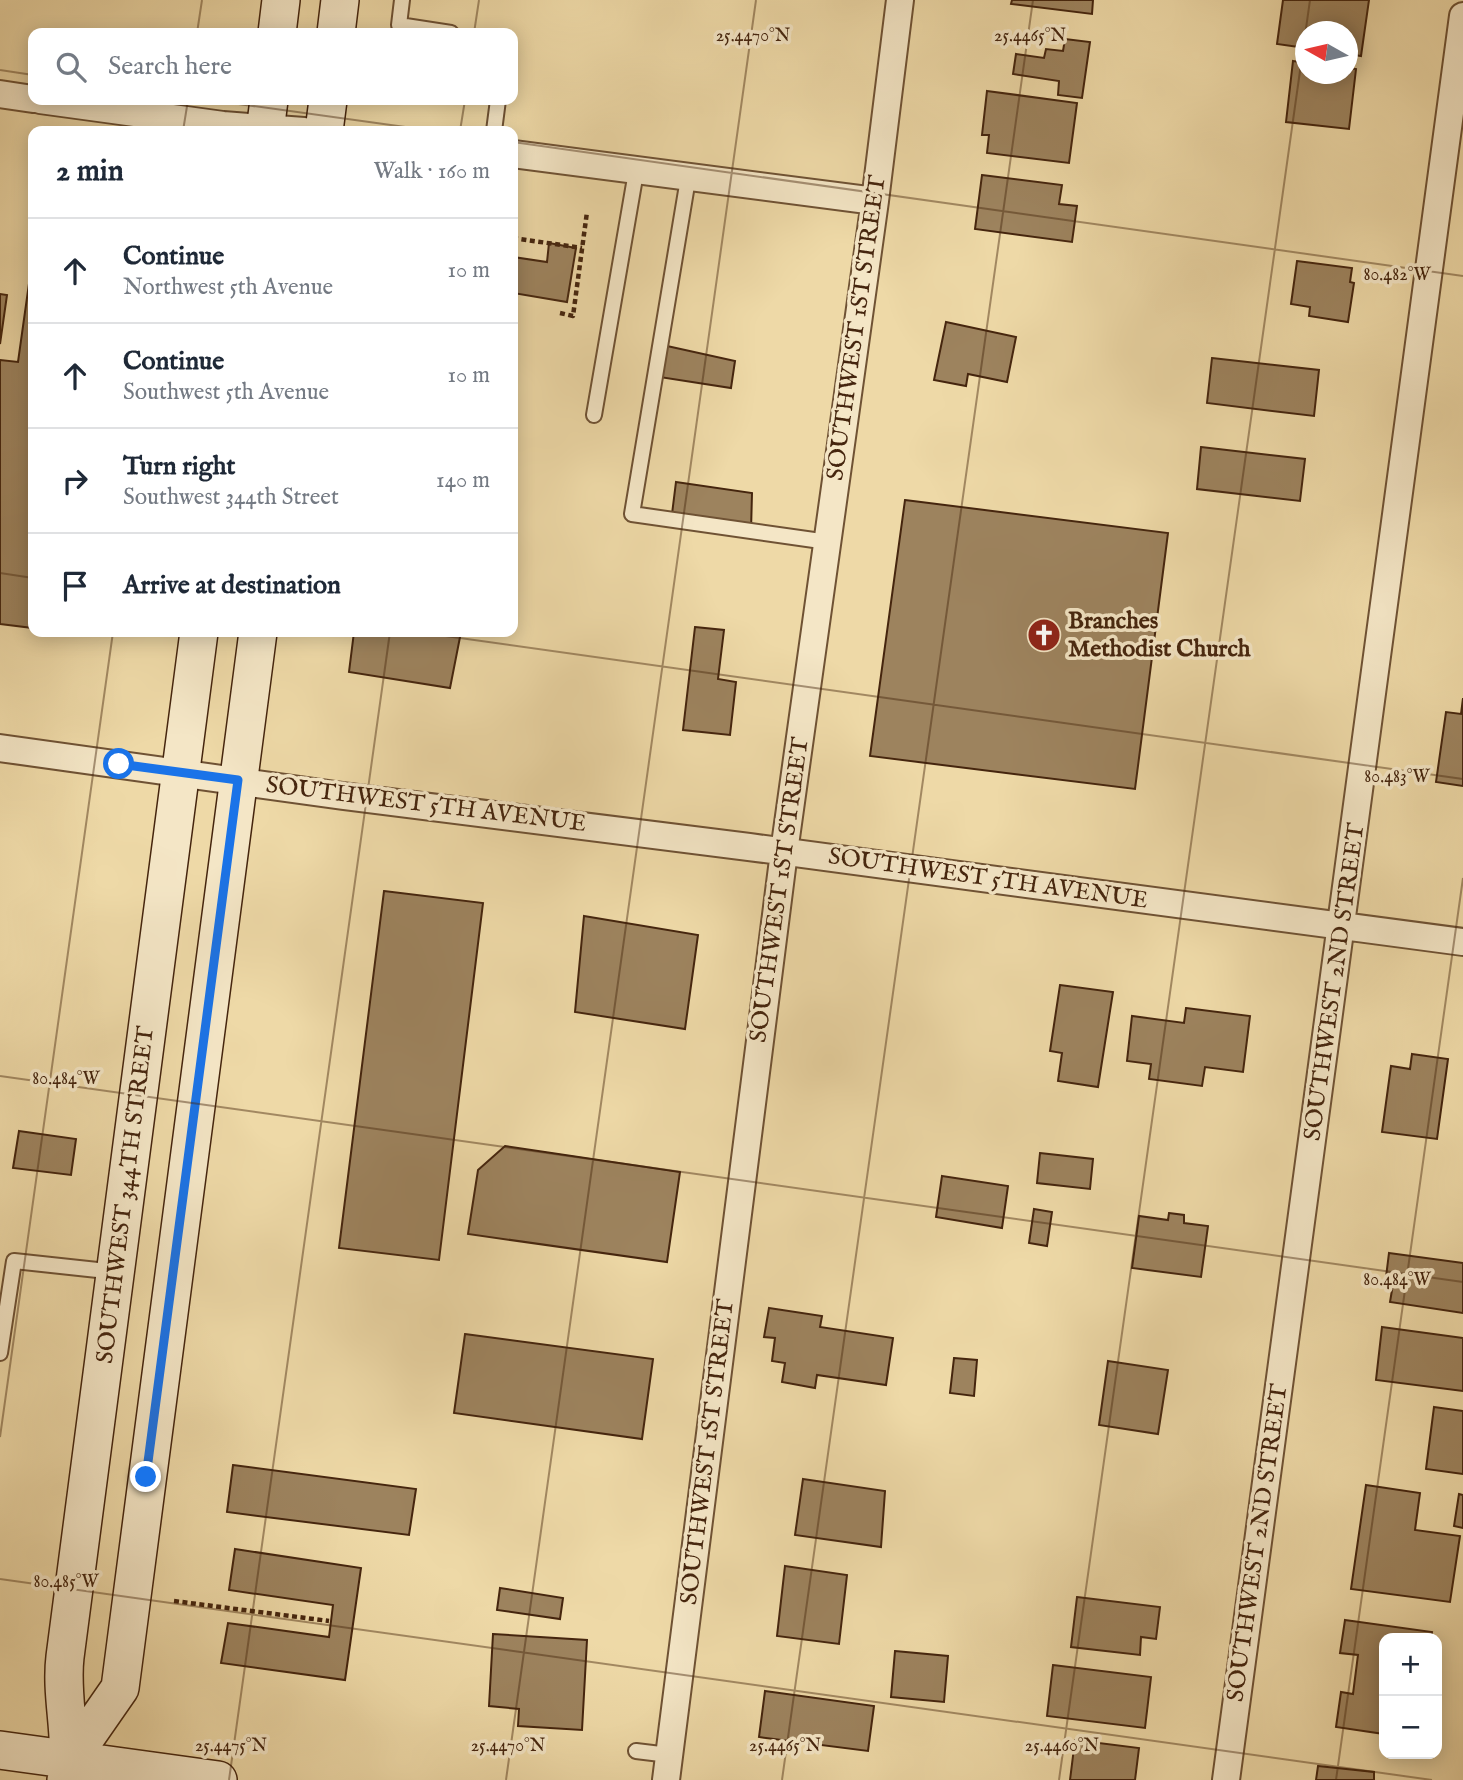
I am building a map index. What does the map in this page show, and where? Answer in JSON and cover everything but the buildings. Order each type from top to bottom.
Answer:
[{"type":"main road","points":[[278,28],[282,0]]},
{"type":"main road","points":[[337,28],[341,0]]},
{"type":"main road","points":[[325,126],[327,105]]},
{"type":"main road","name":"SOUTHWEST 344TH STREET","points":[[68,1770],[62,1679],[199,637]]},
{"type":"main road","points":[[68,1770],[120,1688],[257,637]]},
{"type":"main road","points":[[0,1750],[68,1770],[205,1779]]},
{"type":"street","name":"SOUTHWEST 1ST STREET","points":[[667,1768],[785,852],[875,201],[900,0]]},
{"type":"street","name":"SOUTHWEST 2ND STREET","points":[[1226,1780],[1463,16]]},
{"type":"street","points":[[0,94],[28,98]]},
{"type":"street","points":[[77,105],[223,125],[266,120],[287,126]]},
{"type":"street","points":[[518,155],[875,201]]},
{"type":"street","name":"SOUTHWEST 5TH AVENUE","points":[[0,748],[1463,942]]},
{"type":"lane","points":[[402,0],[399,25],[418,28]]},
{"type":"lane","points":[[495,126],[497,105]]},
{"type":"lane","points":[[594,415],[636,172]]},
{"type":"lane","points":[[688,178],[632,514],[828,542]]},
{"type":"lane","points":[[0,1353],[14,1261],[116,1272]]},
{"type":"lane","points":[[636,1751],[667,1768]]},
{"type":"path","points":[[560,313],[573,316],[587,212]]},
{"type":"path","points":[[518,239],[582,248]]},
{"type":"path","points":[[174,1601],[329,1621]]},
{"type":"place","name":"Branches Methodist Church","points":[[1044,635]]},
{"type":"route","points":[[119,764],[238,780],[146,1477]]}]
